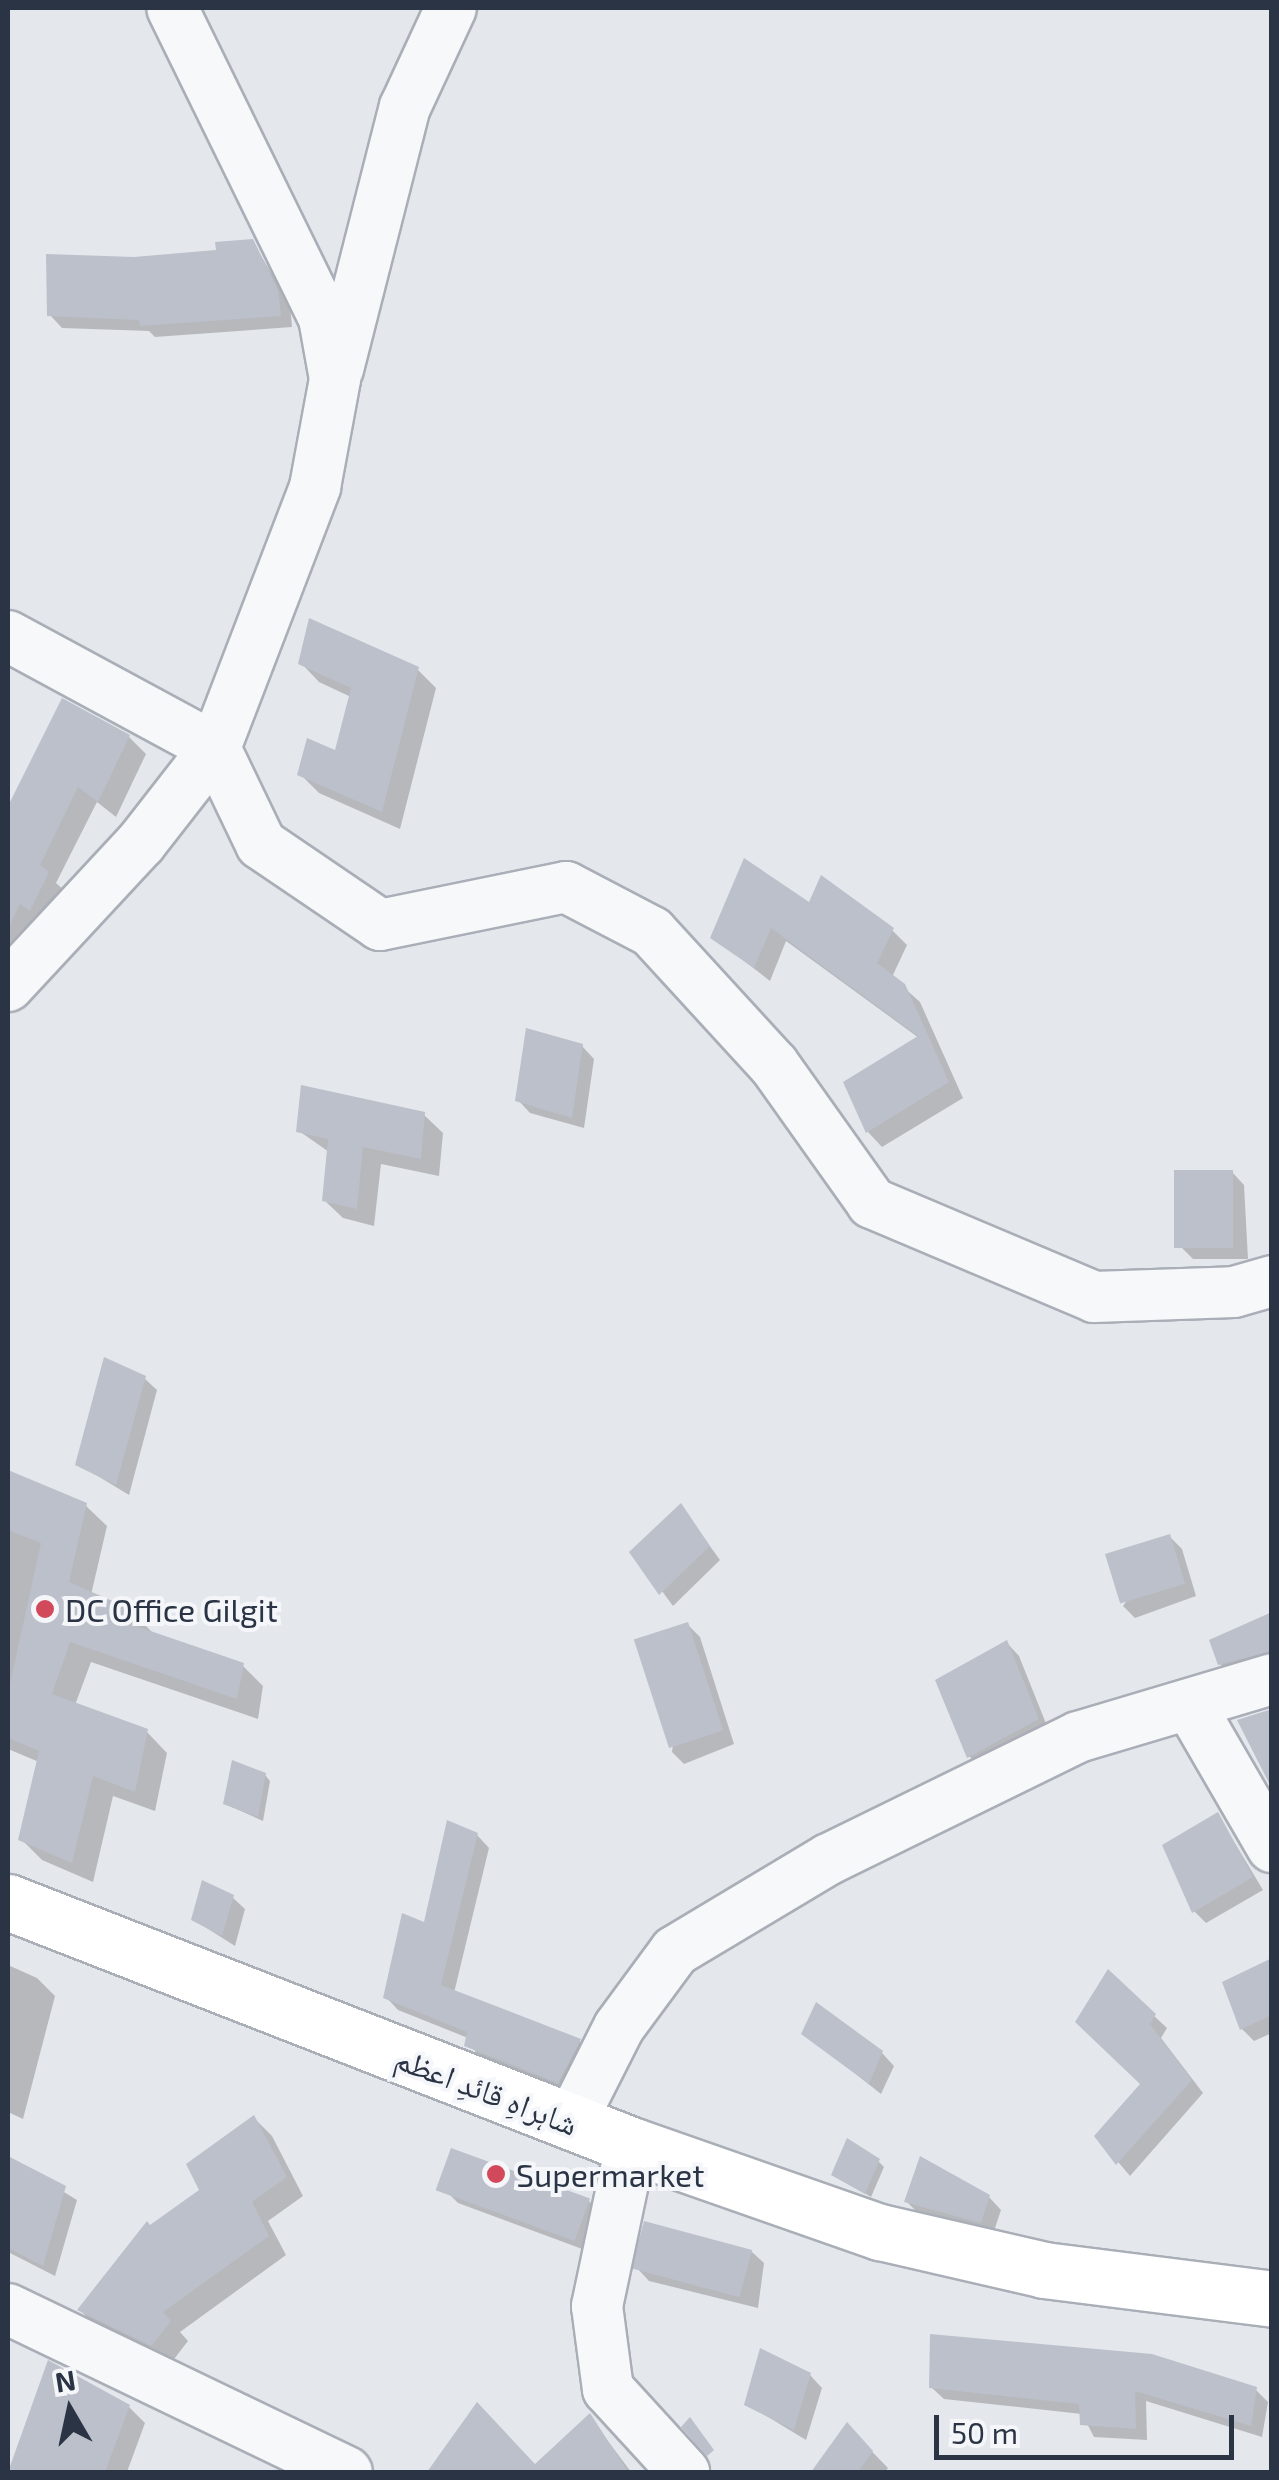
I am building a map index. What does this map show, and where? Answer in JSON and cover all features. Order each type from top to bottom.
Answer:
[{"type":"highway","name":"شاہراہِ قائدِ اعظم","points":[[8,1902],[570,2122],[880,2232],[1044,2270],[1272,2299]]},
{"type":"street","points":[[172,8],[324,318],[335,379]]},
{"type":"street","points":[[8,986],[141,843],[215,748],[315,487],[335,379],[405,107],[451,8]]},
{"type":"street","points":[[8,636],[215,748],[261,844],[380,925],[566,887],[652,932],[774,1065],[872,1202],[1094,1297],[1234,1292],[1272,1281]]},
{"type":"street","points":[[570,2122],[619,2027],[675,1950],[828,1859],[1078,1737],[1191,1707],[1272,1679]]},
{"type":"street","points":[[1191,1707],[1272,1847]]},
{"type":"street","points":[[631,2145],[598,2306],[608,2389],[684,2472]]},
{"type":"street","points":[[8,2310],[346,2472]]},
{"type":"building","points":[[253,239],[278,290],[281,316],[140,326],[139,320],[47,316],[46,254],[134,257],[216,250],[215,242]]},
{"type":"building","points":[[309,618],[419,667],[382,812],[297,775],[307,738],[335,750],[351,688],[298,664]]},
{"type":"building","points":[[62,698],[130,735],[98,802],[78,787],[40,865],[49,872],[30,911],[20,904],[8,929],[8,806]]},
{"type":"building","points":[[744,858],[809,902],[821,875],[894,928],[877,963],[905,984],[949,1082],[866,1133],[843,1082],[918,1036],[771,928],[754,968],[710,938]]},
{"type":"building","points":[[526,1028],[583,1044],[572,1118],[515,1101]]},
{"type":"building","points":[[301,1085],[425,1112],[421,1159],[363,1147],[357,1209],[322,1201],[328,1139],[296,1132]]},
{"type":"building","points":[[1174,1170],[1233,1170],[1233,1248],[1174,1248]]},
{"type":"building","points":[[104,1357],[146,1376],[116,1485],[75,1465]]},
{"type":"building","points":[[8,1470],[87,1503],[69,1582],[133,1610],[130,1624],[244,1663],[237,1699],[70,1642],[52,1694],[148,1729],[135,1792],[93,1776],[72,1863],[18,1840],[39,1751],[8,1738],[8,1693],[41,1543],[8,1530]]},
{"type":"building","points":[[681,1503],[710,1546],[659,1595],[629,1552]]},
{"type":"building","points":[[1170,1534],[1185,1584],[1120,1604],[1105,1554]]},
{"type":"building","points":[[1272,1612],[1272,1651],[1218,1665],[1209,1640]]},
{"type":"building","points":[[688,1622],[723,1730],[669,1748],[634,1640]]},
{"type":"building","points":[[1007,1640],[1039,1719],[967,1758],[935,1680]]},
{"type":"building","points":[[1272,1709],[1272,1789],[1237,1720]]},
{"type":"building","points":[[232,1760],[266,1773],[258,1817],[223,1804]]},
{"type":"building","points":[[1218,1812],[1253,1877],[1192,1913],[1162,1845]]},
{"type":"building","points":[[447,1820],[478,1833],[441,1985],[581,2039],[558,2083],[464,2046],[467,2032],[383,1998],[402,1913],[424,1922]]},
{"type":"building","points":[[202,1880],[234,1895],[222,1936],[191,1920]]},
{"type":"building","points":[[1272,1958],[1272,2015],[1240,2030],[1222,1982]]},
{"type":"building","points":[[1108,1969],[1156,2014],[1150,2024],[1192,2080],[1116,2165],[1094,2136],[1140,2084],[1075,2022]]},
{"type":"building","points":[[816,2002],[883,2051],[869,2084],[801,2034]]},
{"type":"building","points":[[254,2115],[287,2177],[252,2202],[269,2236],[163,2312],[171,2321],[151,2346],[77,2310],[147,2221],[150,2225],[199,2190],[186,2164]]},
{"type":"building","points":[[847,2138],[880,2159],[865,2194],[831,2175]]},
{"type":"building","points":[[451,2148],[590,2199],[575,2241],[436,2190]]},
{"type":"building","points":[[8,2156],[66,2186],[43,2266],[8,2248]]},
{"type":"building","points":[[920,2156],[990,2195],[981,2223],[904,2202]]},
{"type":"building","points":[[644,2221],[752,2250],[740,2297],[631,2268]]},
{"type":"building","points":[[930,2334],[1152,2354],[1257,2387],[1251,2426],[1135,2391],[1136,2429],[1080,2425],[1079,2404],[929,2388]]},
{"type":"building","points":[[760,2348],[811,2373],[794,2430],[744,2405]]},
{"type":"building","points":[[48,2360],[130,2405],[105,2472],[8,2472]]},
{"type":"building","points":[[477,2402],[535,2464],[590,2413],[628,2472],[427,2472]]},
{"type":"building","points":[[690,2417],[714,2450],[707,2456],[681,2427]]},
{"type":"building","points":[[847,2422],[873,2451],[858,2472],[811,2472]]},
{"type":"place","name":"DC Office Gilgit","points":[[45,1609]]},
{"type":"place","name":"Supermarket","points":[[496,2174]]}]
